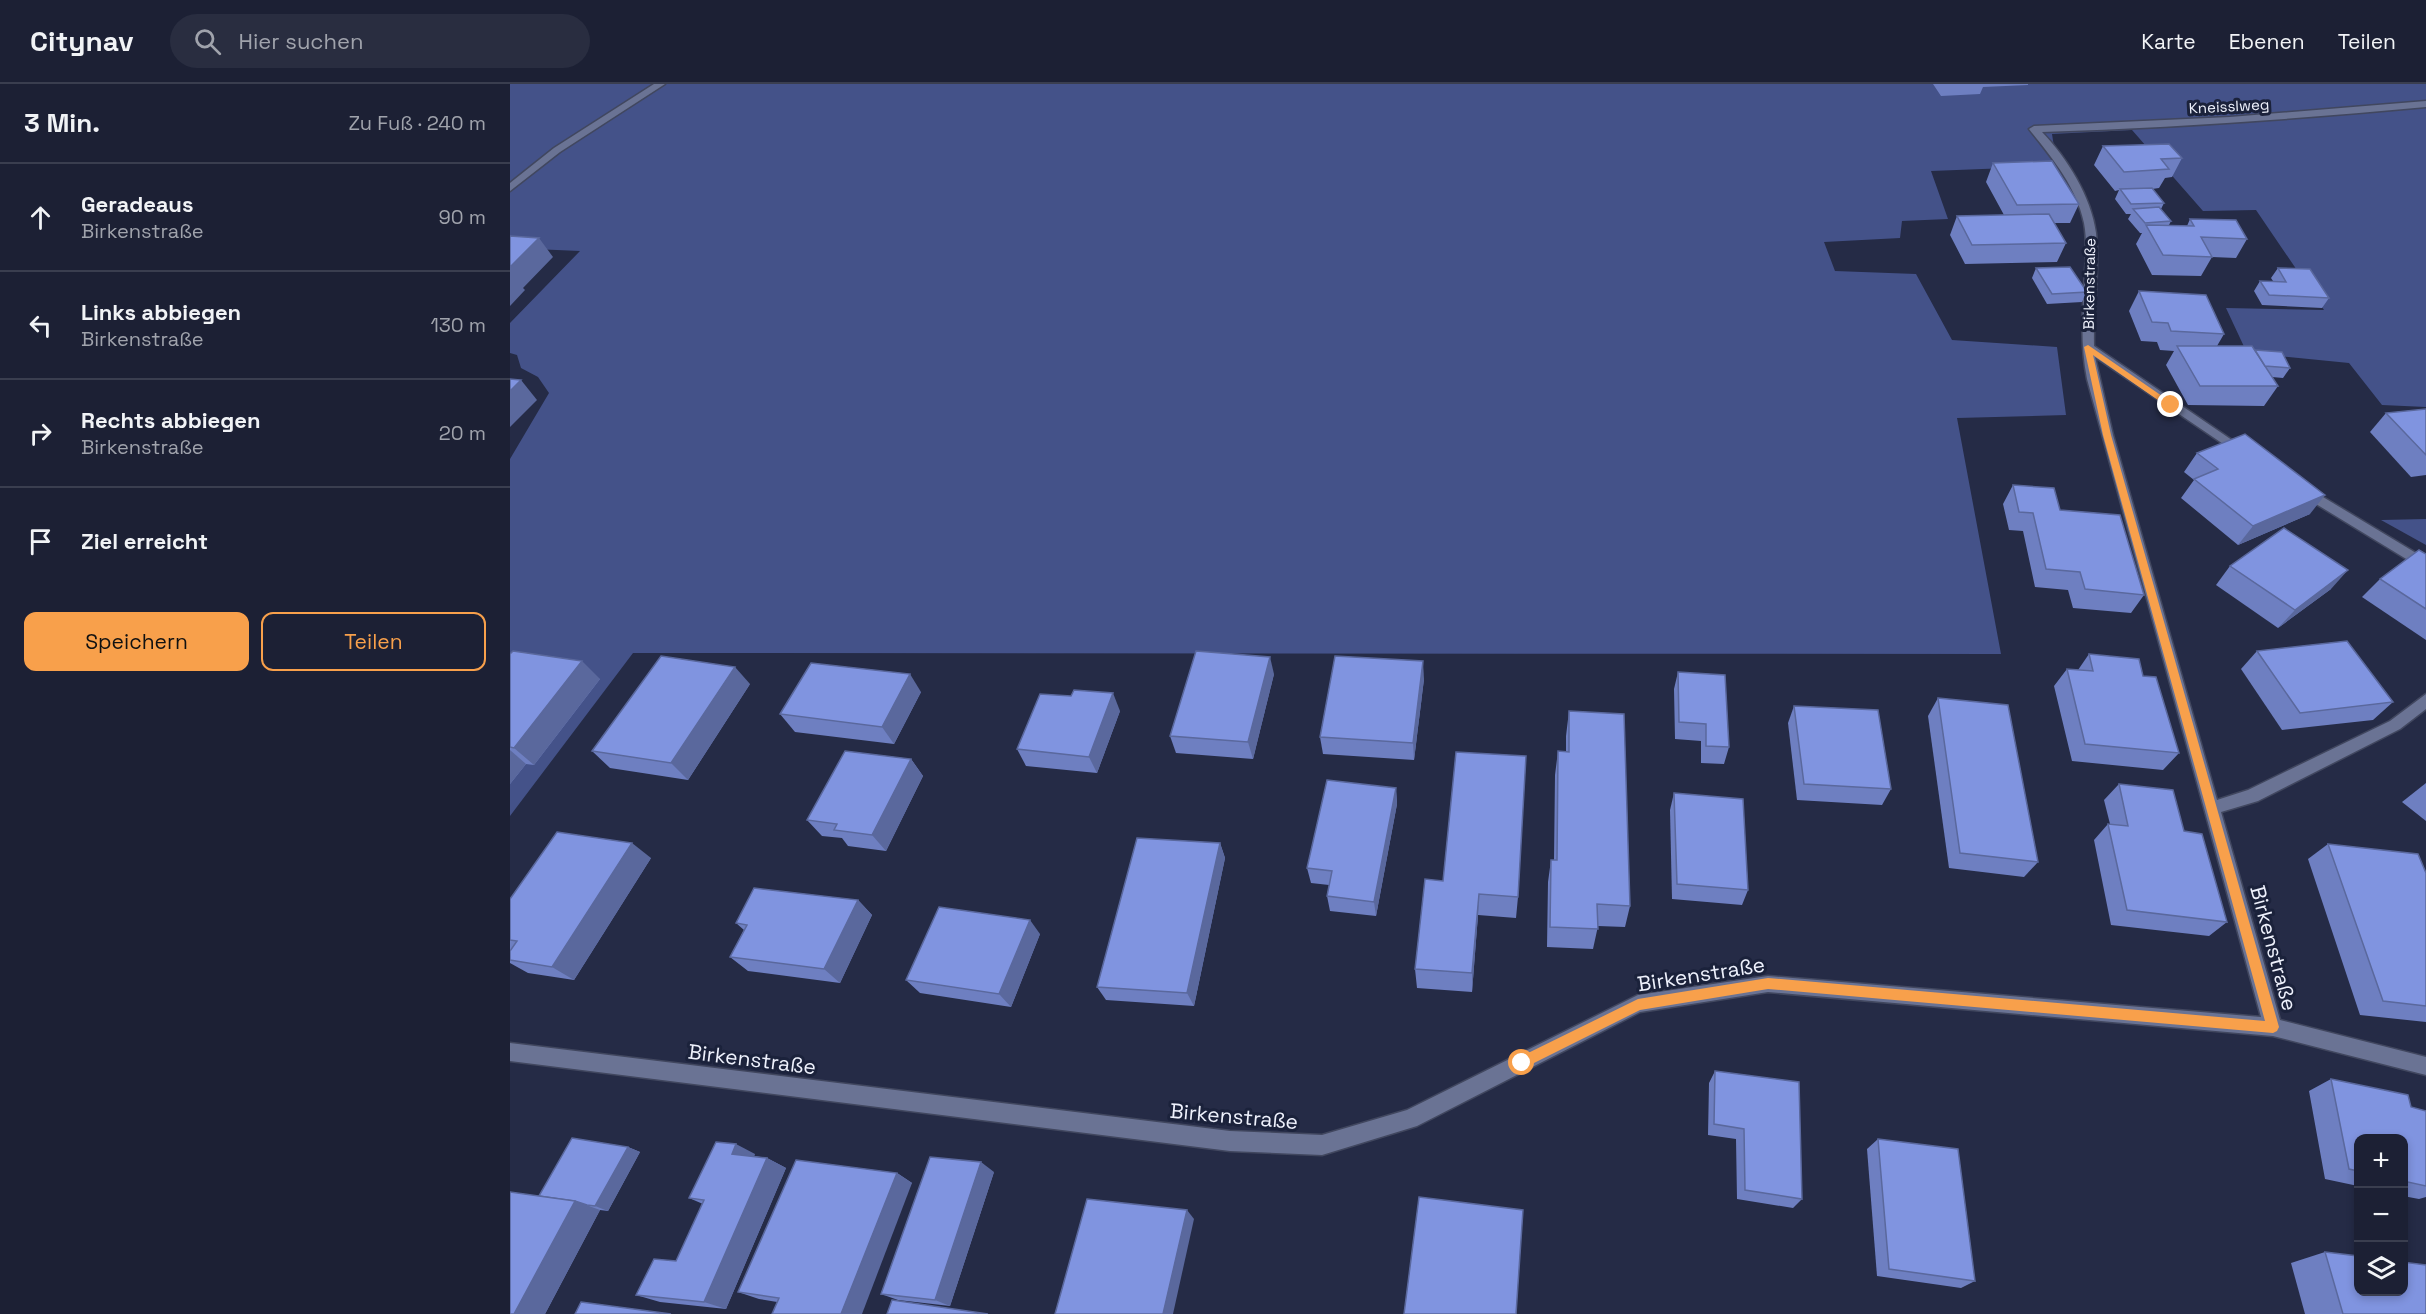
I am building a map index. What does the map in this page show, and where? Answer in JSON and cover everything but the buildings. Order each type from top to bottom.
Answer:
[{"type":"street","points":[[511,187],[557,150],[660,84]]},
{"type":"street","name":"Kneisslweg","points":[[2034,129],[2295,117],[2426,104]]},
{"type":"street","name":"Birkenstraße","points":[[510,1052],[1230,1141],[1322,1145],[1410,1119],[1638,1004],[1768,984],[2273,1027],[2107,435],[2088,347],[2091,234],[2081,202],[2065,167],[2049,144],[2034,129]]},
{"type":"street","name":"Birkenstraße","points":[[2088,347],[2251,457]]},
{"type":"street","points":[[2290,481],[2426,566]]},
{"type":"street","points":[[2212,808],[2252,796],[2395,725],[2426,700]]},
{"type":"street","points":[[2273,1027],[2426,1066]]},
{"type":"shaded area","points":[[510,84],[2426,84],[2426,407],[2382,405],[2349,363],[2247,353],[2226,308],[2324,310],[2256,210],[2203,211],[2132,130],[2052,134],[2057,166],[1931,171],[1948,219],[1902,221],[1900,238],[1824,242],[1835,271],[1916,274],[1952,340],[2057,347],[2066,415],[1957,418],[2001,654],[633,653],[510,816],[510,459],[549,393],[538,377],[521,368],[517,355],[510,353],[510,323],[580,251],[510,248]]},
{"type":"shaded area","points":[[2426,519],[2426,545],[2381,520]]},
{"type":"route","points":[[1522,1063],[1638,1004],[1768,984],[2273,1027],[2107,435],[2088,347],[2171,405]]}]
